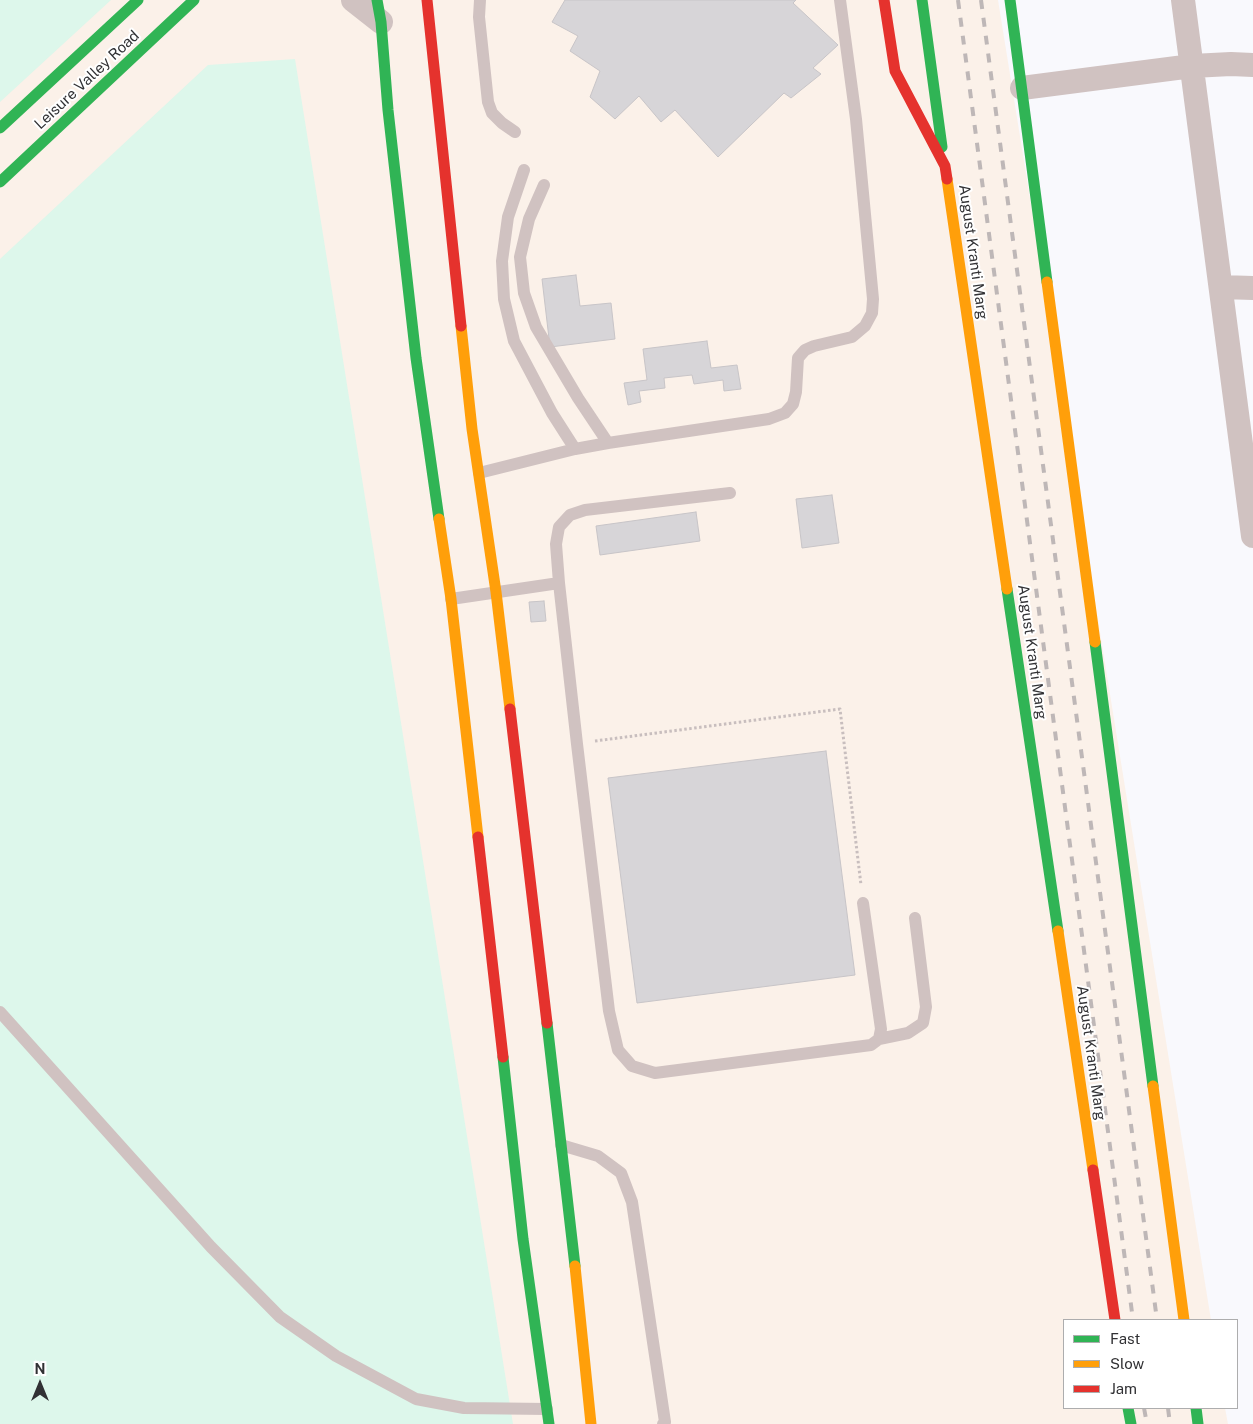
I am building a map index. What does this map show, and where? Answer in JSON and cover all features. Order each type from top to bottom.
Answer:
[{"type":"street","name":"Leisure Valley Road","points":[[0,128],[138,0]]},
{"type":"street","name":"Leisure Valley Road","points":[[0,182],[194,0]]},
{"type":"street","points":[[354,0],[379,11],[388,110],[416,358],[451,599],[523,1239],[549,1424]]},
{"type":"street","points":[[426,0],[472,429],[496,592],[561,1145],[591,1424]]},
{"type":"street","name":"August Kranti Marg","points":[[884,0],[895,71],[945,166],[1115,1319]]},
{"type":"street","points":[[922,0],[945,166]]},
{"type":"street","points":[[1010,0],[1184,1319]]},
{"type":"street","points":[[1183,0],[1221,287],[1244,399],[1253,536]]},
{"type":"street","points":[[1022,88],[1192,66],[1253,65]]},
{"type":"street","points":[[1221,287],[1253,288]]},
{"type":"street","points":[[1128,1409],[1131,1424]]},
{"type":"street","points":[[1196,1409],[1198,1424]]},
{"type":"lane","points":[[480,0],[479,17],[488,102],[492,113],[515,132]]},
{"type":"lane","points":[[479,474],[575,449],[769,419],[785,413],[793,404],[796,392],[798,358],[805,350],[852,337],[866,326],[872,313],[873,299],[856,119],[840,0]]},
{"type":"lane","points":[[524,170],[508,217],[502,261],[504,299],[514,341],[552,413],[575,449]]},
{"type":"lane","points":[[544,185],[529,219],[520,257],[524,293],[536,327],[578,398],[608,443]]},
{"type":"lane","points":[[730,493],[585,510],[570,515],[559,527],[556,544],[559,583],[577,744],[610,1011],[618,1050],[632,1066],[655,1073],[871,1045],[879,1039],[908,1033],[923,1023],[926,1007],[915,918]]},
{"type":"lane","points":[[451,599],[559,583]]},
{"type":"lane","points":[[863,903],[881,1029],[879,1039]]},
{"type":"lane","points":[[0,1012],[211,1247],[280,1317],[336,1356],[416,1399],[464,1408],[547,1409]]},
{"type":"lane","points":[[561,1145],[598,1156],[621,1173],[632,1202],[665,1422],[663,1424]]},
{"type":"path","points":[[577,744],[840,709],[863,903]]},
{"type":"shaded area","points":[[0,0],[998,0],[1211,1319],[1063,1319],[1063,1409],[1225,1409],[1228,1424],[0,1424]]},
{"type":"green space","points":[[0,0],[111,0],[0,102]]},
{"type":"green space","points":[[295,59],[513,1424],[0,1424],[0,259],[208,65]]},
{"type":"building","points":[[565,0],[796,0],[793,3],[838,45],[813,68],[821,74],[791,98],[784,93],[718,157],[675,110],[661,122],[639,96],[615,119],[590,97],[600,71],[570,51],[578,36],[552,22]]},
{"type":"building","points":[[576,275],[580,306],[611,303],[615,339],[550,347],[542,279]]},
{"type":"building","points":[[707,341],[711,368],[737,365],[741,389],[724,391],[723,380],[694,384],[692,375],[664,378],[665,388],[639,391],[641,402],[628,405],[624,383],[647,380],[643,349]]},
{"type":"building","points":[[832,495],[839,543],[802,548],[796,499]]},
{"type":"building","points":[[696,512],[700,541],[600,555],[596,526]]},
{"type":"building","points":[[544,601],[546,621],[531,622],[529,602]]},
{"type":"building","points":[[826,751],[855,975],[637,1003],[608,778]]},
{"type":"railway","points":[[958,0],[1133,1319]]},
{"type":"railway","points":[[981,0],[1157,1319]]},
{"type":"railway","points":[[1144,1409],[1147,1424]]},
{"type":"railway","points":[[1168,1409],[1170,1424]]},
{"type":"traffic: fast","points":[[0,128],[138,0]]},
{"type":"traffic: fast","points":[[0,182],[194,0]]},
{"type":"traffic: fast","points":[[377,0],[381,22],[388,110],[416,358],[439,519]]},
{"type":"traffic: fast","points":[[922,0],[942,147]]},
{"type":"traffic: fast","points":[[1010,0],[1047,282]]},
{"type":"traffic: fast","points":[[1007,589],[1058,931]]},
{"type":"traffic: fast","points":[[1095,642],[1153,1086]]},
{"type":"traffic: fast","points":[[547,1023],[575,1266]]},
{"type":"traffic: fast","points":[[503,1057],[523,1239],[549,1424]]},
{"type":"traffic: fast","points":[[1128,1409],[1131,1424]]},
{"type":"traffic: fast","points":[[1196,1409],[1198,1424]]},
{"type":"traffic: slow","points":[[947,179],[1007,589]]},
{"type":"traffic: slow","points":[[1047,282],[1095,642]]},
{"type":"traffic: slow","points":[[461,326],[472,429],[496,592],[510,709]]},
{"type":"traffic: slow","points":[[439,519],[451,599],[478,837]]},
{"type":"traffic: slow","points":[[1058,931],[1093,1170]]},
{"type":"traffic: slow","points":[[1153,1086],[1184,1319]]},
{"type":"traffic: slow","points":[[575,1266],[591,1424]]},
{"type":"traffic: jam","points":[[427,0],[461,326]]},
{"type":"traffic: jam","points":[[884,0],[895,71],[945,166],[947,179]]},
{"type":"traffic: jam","points":[[510,709],[547,1023]]},
{"type":"traffic: jam","points":[[478,837],[503,1057]]},
{"type":"traffic: jam","points":[[1093,1170],[1115,1319]]}]
